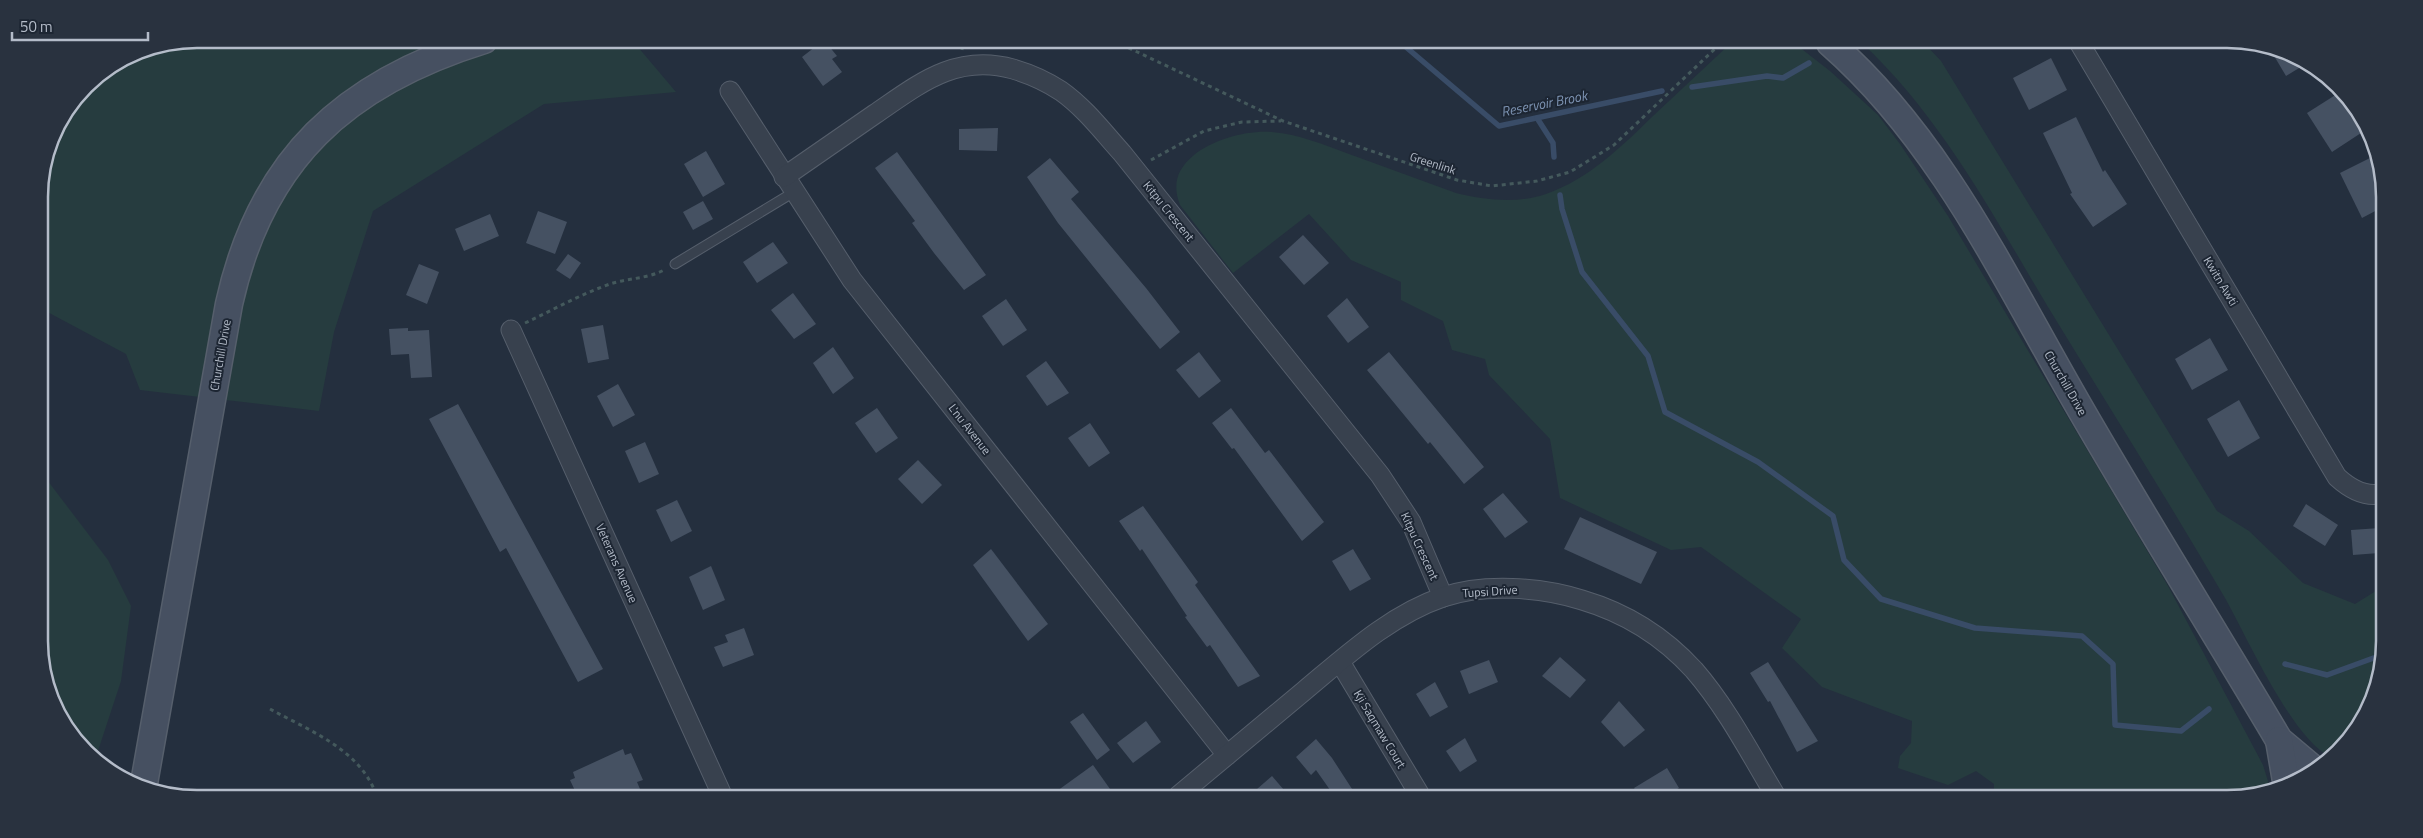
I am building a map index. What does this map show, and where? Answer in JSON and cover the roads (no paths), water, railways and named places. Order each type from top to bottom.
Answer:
[{"type":"main road","name":"Churchill Drive","points":[[144,781],[229,304],[235,277],[254,223],[294,159],[319,130],[340,111],[371,89],[412,65],[461,48]]},
{"type":"main road","name":"Churchill Drive","points":[[1836,48],[1860,70],[1884,96],[1918,137],[1944,175],[1977,228],[2078,405],[2279,740],[2310,765]]},
{"type":"main road","name":"Churchill Drive","points":[[2279,740],[2286,778]]},
{"type":"street","name":"Kwitn Awti","points":[[2082,48],[2337,477],[2356,491],[2376,494]]},
{"type":"street","name":"Kitpu Crescent","points":[[789,184],[928,79],[961,66],[992,65],[1024,72],[1063,92],[1099,127],[1136,170],[1380,474],[1411,522],[1443,597]]},
{"type":"street","name":"L'nu Avenue","points":[[730,91],[852,280],[1228,755]]},
{"type":"street","name":"Veterans Avenue","points":[[511,330],[720,790]]},
{"type":"street","name":"Tupsi Drive","points":[[1185,790],[1340,662],[1394,622],[1443,597],[1461,592],[1506,589],[1551,592],[1594,604],[1639,624],[1676,652],[1710,690],[1772,790]]},
{"type":"street","name":"Kji Saqmaw Court","points":[[1340,662],[1417,790]]},
{"type":"lane","points":[[675,264],[789,184]]},
{"type":"waterway","name":"Reservoir Brook","points":[[1407,48],[1499,126],[1662,91]]},
{"type":"waterway","name":"Reservoir Brook","points":[[1692,87],[1767,76],[1783,78],[1809,63]]},
{"type":"waterway","points":[[1537,118],[1553,143],[1554,157]]},
{"type":"waterway","points":[[1560,195],[1562,209],[1582,272],[1648,356],[1665,412],[1758,462],[1833,516],[1844,560],[1881,599],[1975,628],[2082,636],[2113,664],[2115,725],[2181,731],[2209,709]]},
{"type":"waterway","points":[[2285,664],[2327,675],[2374,658]]}]
